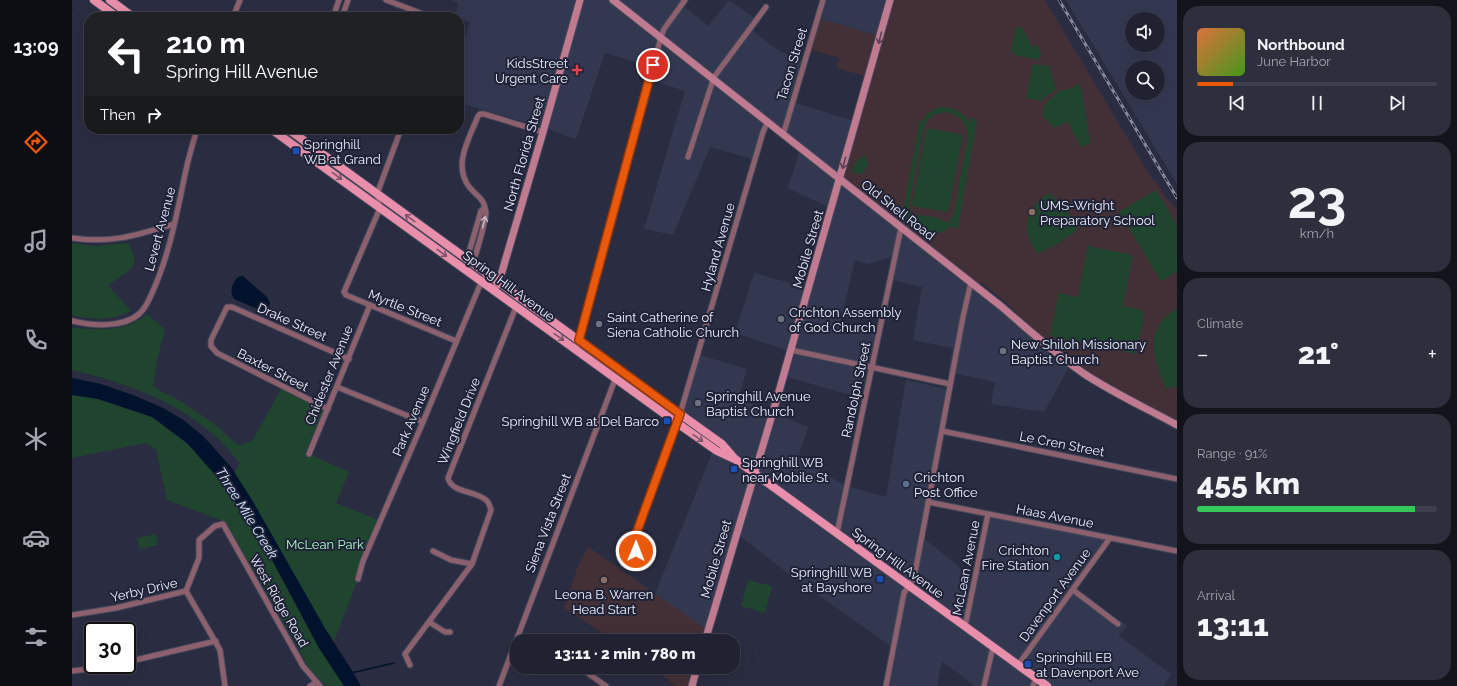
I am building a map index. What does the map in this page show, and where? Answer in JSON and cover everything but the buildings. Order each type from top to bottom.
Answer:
[{"type":"main road","points":[[94,0],[110,12]]},
{"type":"main road","points":[[110,0],[119,3],[128,12]]},
{"type":"main road","name":"Spring Hill Avenue","points":[[278,134],[677,423],[717,451],[735,459],[1018,665],[1034,682],[1047,686]]},
{"type":"main road","name":"Spring Hill Avenue","points":[[298,134],[377,194],[722,444],[735,459]]},
{"type":"street","points":[[235,12],[240,0]]},
{"type":"street","points":[[335,12],[340,0]]},
{"type":"street","points":[[344,12],[348,0]]},
{"type":"street","points":[[386,0],[418,12]]},
{"type":"street","name":"North Florida Street","points":[[494,290],[499,282],[580,0]]},
{"type":"street","name":"Old Shell Road","points":[[613,0],[1083,372],[1107,387],[1177,425]]},
{"type":"street","points":[[576,350],[661,38],[664,29],[685,0]]},
{"type":"street","name":"Tacon Street","points":[[783,135],[823,0]]},
{"type":"street","name":"Mobile Street","points":[[707,634],[791,350],[890,0]]},
{"type":"street","points":[[688,157],[713,80],[766,7]]},
{"type":"street","points":[[470,261],[486,213],[484,202],[466,183],[462,168],[464,152],[478,116],[480,114],[484,114],[543,132]]},
{"type":"street","name":"Hyland Avenue","points":[[632,545],[680,414],[763,132],[767,123]]},
{"type":"street","name":"Levert Avenue","points":[[72,321],[89,324],[123,322],[139,314],[147,304],[160,274],[170,243],[186,168],[196,134]]},
{"type":"street","points":[[288,141],[291,134]]},
{"type":"street","points":[[380,208],[377,194],[399,134]]},
{"type":"street","name":"Myrtle Street","points":[[380,208],[344,292],[346,295],[456,340]]},
{"type":"street","points":[[72,238],[94,241],[126,238],[174,224]]},
{"type":"street","name":"Randolph Street","points":[[837,533],[901,228]]},
{"type":"street","name":"Park Avenue","points":[[358,578],[364,560],[456,340],[481,281],[487,273]]},
{"type":"street","points":[[886,686],[904,594],[914,578],[967,295],[971,282]]},
{"type":"street","name":"Chidester Avenue","points":[[309,454],[370,305]]},
{"type":"street","name":"Drake Street","points":[[211,346],[211,340],[227,307],[232,307],[349,359]]},
{"type":"street","name":"Wingfield Drive","points":[[410,666],[405,654],[472,564],[490,510],[488,501],[479,496],[456,488],[450,483],[448,478],[516,307]]},
{"type":"street","name":"Baxter Street","points":[[211,346],[217,353],[328,409]]},
{"type":"street","points":[[791,350],[950,384]]},
{"type":"street","name":"Siena Vista Street","points":[[499,686],[619,369]]},
{"type":"street","points":[[337,388],[423,422]]},
{"type":"street","name":"Le Cren Street","points":[[942,431],[1177,479]]},
{"type":"street","name":"Haas Avenue","points":[[928,502],[1177,551]]},
{"type":"street","name":"McLean Avenue","points":[[965,627],[988,514]]},
{"type":"street","name":"Yerby Drive","points":[[72,615],[116,608],[186,592],[199,558],[199,540],[215,526],[222,524]]},
{"type":"street","name":"West Ridge Road","points":[[222,524],[303,666],[318,684]]},
{"type":"street","name":"Davenport Avenue","points":[[1018,665],[1110,538]]},
{"type":"street","points":[[433,551],[451,560],[472,564]]},
{"type":"street","points":[[1072,590],[1118,624]]},
{"type":"street","points":[[186,592],[220,650],[225,686]]},
{"type":"street","points":[[429,622],[445,632],[450,632]]},
{"type":"street","points":[[136,660],[216,641]]},
{"type":"street","points":[[984,686],[993,647]]},
{"type":"street","points":[[72,671],[84,670]]},
{"type":"street","points":[[589,674],[606,686]]},
{"type":"street","points":[[692,686],[695,674]]},
{"type":"street","points":[[310,686],[318,684]]},
{"type":"shaded area","points":[[452,0],[689,0],[684,6],[708,26],[729,0],[760,22],[753,31],[779,51],[801,61],[789,101],[854,121],[837,173],[890,215],[1069,367],[1044,412],[991,404],[995,382],[948,372],[953,348],[913,340],[922,287],[887,279],[891,257],[867,264],[855,260],[840,323],[876,331],[861,398],[787,377],[795,353],[735,333],[754,273],[805,287],[828,207],[788,188],[801,146],[764,116],[752,159],[710,147],[673,235],[644,229],[685,91],[653,81],[656,68],[605,53],[576,139],[540,126],[464,104],[464,42],[470,22],[464,20],[464,12],[456,12],[458,3]]},
{"type":"shaded area","points":[[825,0],[888,0],[877,35],[820,19]]},
{"type":"shaded area","name":"UMS-Wright Preparatory School","points":[[888,0],[1045,0],[1154,182],[1157,183],[1166,198],[1177,210],[1177,421],[1108,384],[1072,361],[1028,326],[1008,304],[984,284],[977,282],[957,268],[844,179],[843,175],[872,78],[837,68],[840,58],[812,50],[820,19],[877,35]]},
{"type":"shaded area","points":[[1066,0],[1177,0],[1177,184],[1126,100],[1165,100],[1165,60],[1125,60],[1125,98]]},
{"type":"shaded area","points":[[700,355],[747,369],[738,399],[808,427],[798,458],[844,485],[886,497],[906,380],[947,389],[920,535],[976,581],[989,517],[1107,539],[1072,586],[1127,626],[1119,636],[1171,674],[1163,686],[975,686],[942,661],[937,686],[889,686],[897,647],[889,645],[790,575],[735,532],[705,628],[655,594],[712,453],[721,440],[682,413]]},
{"type":"shaded area","name":"Leona B. Warren Head Start","points":[[588,547],[705,628],[704,634],[604,634],[564,608],[578,566]]},
{"type":"shaded area","points":[[660,674],[692,674],[688,686],[676,686]]},
{"type":"green space","points":[[1016,27],[1021,27],[1023,29],[1032,47],[1037,45],[1041,54],[1040,60],[1015,55],[1011,50]]},
{"type":"green space","points":[[1033,64],[1049,66],[1056,89],[1041,101],[1026,98]]},
{"type":"green space","points":[[1080,84],[1090,143],[1081,147],[1068,122],[1054,128],[1043,116],[1045,103],[1058,92]]},
{"type":"green space","points":[[940,107],[945,107],[958,111],[968,119],[970,123],[971,118],[977,119],[958,229],[951,226],[936,234],[922,232],[915,228],[906,215],[904,207],[919,124],[928,113]],"holes":[[[945,112],[961,119],[966,126],[968,135],[954,214],[948,223],[930,216],[912,216],[909,205],[924,127],[935,115]]]},
{"type":"green space","points":[[927,128],[963,135],[948,212],[912,206]]},
{"type":"green space","points":[[866,155],[868,165],[862,174],[852,173],[856,162]]},
{"type":"green space","points":[[1156,190],[1177,225],[1177,272],[1161,281],[1119,212]]},
{"type":"green space","points":[[1049,193],[1066,209],[1077,227],[1076,231],[1059,243],[1038,254],[1029,237],[1027,221],[1034,206]]},
{"type":"green space","points":[[72,243],[94,246],[129,243],[135,262],[129,271],[108,285],[131,311],[116,317],[102,319],[72,315]]},
{"type":"green space","points":[[1088,246],[1133,255],[1123,306],[1145,311],[1136,354],[1050,336],[1059,293],[1078,297]]},
{"type":"green space","points":[[1177,308],[1177,386],[1166,389],[1155,356],[1155,335],[1159,326],[1166,317]]},
{"type":"green space","name":"McLean Park","points":[[147,314],[165,329],[153,385],[160,391],[179,400],[215,424],[236,444],[242,445],[253,440],[282,387],[328,409],[309,454],[349,472],[336,503],[381,521],[334,641],[326,630],[252,500],[234,473],[240,463],[220,440],[198,422],[181,411],[147,393],[110,380],[72,370],[72,328],[102,329],[121,327],[139,320]]},
{"type":"green space","points":[[72,395],[98,399],[152,417],[187,443],[226,487],[271,558],[319,648],[344,686],[326,686],[320,678],[314,676],[226,522],[167,500],[156,449],[146,443],[72,458]]},
{"type":"green space","points":[[156,534],[158,545],[140,549],[137,538]]},
{"type":"green space","points":[[748,580],[772,586],[765,613],[741,606]]},
{"type":"water","points":[[243,276],[267,297],[270,303],[268,309],[262,311],[234,299],[231,291],[234,282],[238,277]]},
{"type":"water","name":"Three Mile Creek","points":[[72,378],[101,384],[133,395],[163,408],[185,421],[204,437],[231,467],[252,500],[326,630],[361,686],[344,686],[319,648],[271,558],[226,487],[187,443],[152,417],[98,399],[72,395]]},
{"type":"waterway","points":[[351,673],[394,663]]},
{"type":"railway","points":[[1059,0],[1177,198]]},
{"type":"place","name":"KidsStreet Urgent Care","points":[[577,70]]},
{"type":"place","name":"Springhill WB at Grand","points":[[296,151]]},
{"type":"place","name":"UMS-Wright Preparatory School","points":[[1032,212]]},
{"type":"place","name":"Crichton Assembly of God Church","points":[[781,319]]},
{"type":"place","name":"Saint Catherine of Siena Catholic Church","points":[[599,324]]},
{"type":"place","name":"New Shiloh Missionary Baptist Church","points":[[1003,351]]},
{"type":"place","name":"Springhill Avenue Baptist Church","points":[[698,403]]},
{"type":"place","name":"Springhill WB at Del Barco","points":[[667,421]]},
{"type":"place","name":"Springhill WB near Mobile St","points":[[734,469]]},
{"type":"place","name":"Crichton Post Office","points":[[906,484]]},
{"type":"place","name":"Crichton Fire Station","points":[[1057,557]]},
{"type":"place","name":"Springhill WB at Bayshore","points":[[880,579]]},
{"type":"place","name":"Leona B. Warren Head Start","points":[[604,580]]},
{"type":"place","name":"Springhill EB at Davenport Ave","points":[[1028,664]]},
{"type":"route","points":[[636,551],[635,547],[632,545],[680,414],[579,340],[653,65]]}]
